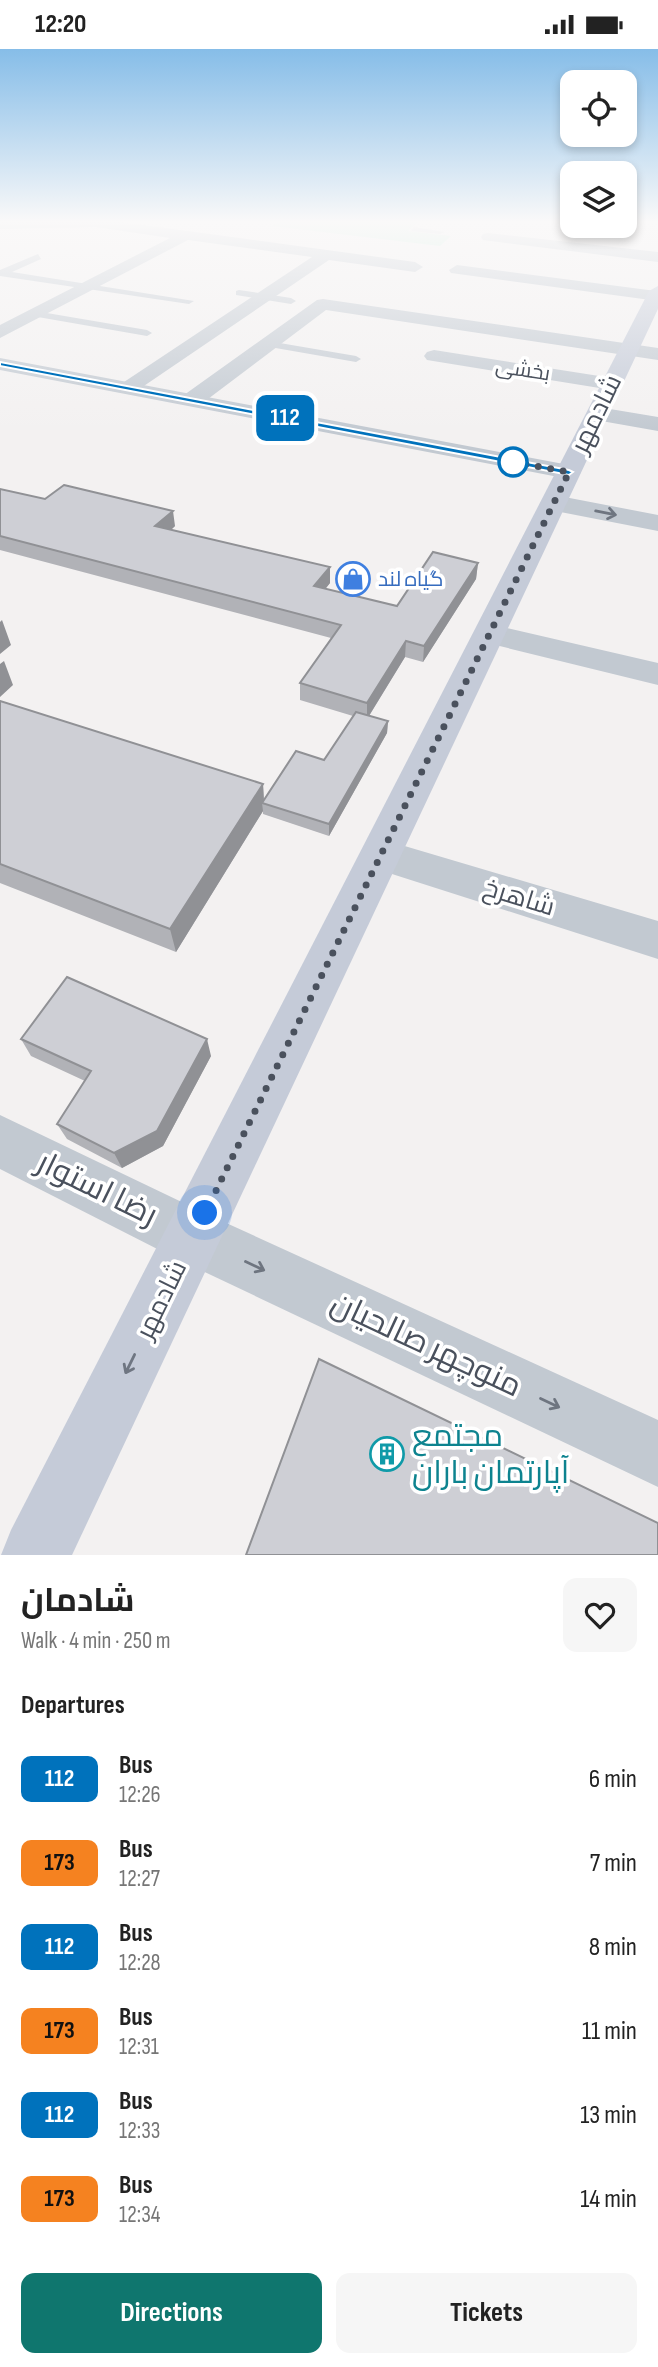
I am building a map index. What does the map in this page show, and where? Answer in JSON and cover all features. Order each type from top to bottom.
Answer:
[{"type":"main road","name":"شادمهر","points":[[36,1555],[561,488],[624,376],[656,292]]},
{"type":"street","points":[[0,332],[76,292]]},
{"type":"street","points":[[128,388],[271,292]]},
{"type":"street","points":[[192,400],[323,304],[624,376],[658,424]]},
{"type":"street","name":"بخشی","points":[[434,356],[624,376]]},
{"type":"street","points":[[0,364],[192,400],[561,488],[658,523]]},
{"type":"street","points":[[490,634],[658,674]]},
{"type":"street","name":"شاهرخ","points":[[380,855],[658,940]]},
{"type":"street","name":"رضا استوار","points":[[0,1141],[193,1237]]},
{"type":"street","name":"منوچهر صالحیان","points":[[193,1237],[658,1454]]},
{"type":"lane","points":[[130,292],[189,301]]},
{"type":"lane","points":[[239,293],[291,301]]},
{"type":"lane","points":[[35,314],[147,333]]},
{"type":"lane","points":[[268,344],[356,359]]},
{"type":"building","points":[[64,485],[173,511],[155,526],[330,567],[314,586],[397,606],[433,552],[478,563],[424,646],[406,641],[367,703],[300,683],[341,625],[0,536],[0,489],[45,499]]},
{"type":"building","points":[[0,701],[263,784],[170,929],[0,864]]},
{"type":"building","points":[[356,712],[388,721],[329,824],[262,803],[296,751],[324,760]]},
{"type":"building","points":[[67,977],[207,1039],[157,1131],[114,1153],[57,1124],[91,1071],[21,1039]]},
{"type":"building","name":"مجتمع آپارتمان باران","points":[[319,1359],[658,1523],[658,1555],[246,1555]]},
{"type":"bus line","name":"112","points":[[0,364],[569,472]]},
{"type":"place","name":"گیاه لند","points":[[353,579]]},
{"type":"place","name":"مجتمع آپارتمان باران","points":[[387,1454]]},
{"type":"route","points":[[205,1213],[569,472],[513,462]]}]
